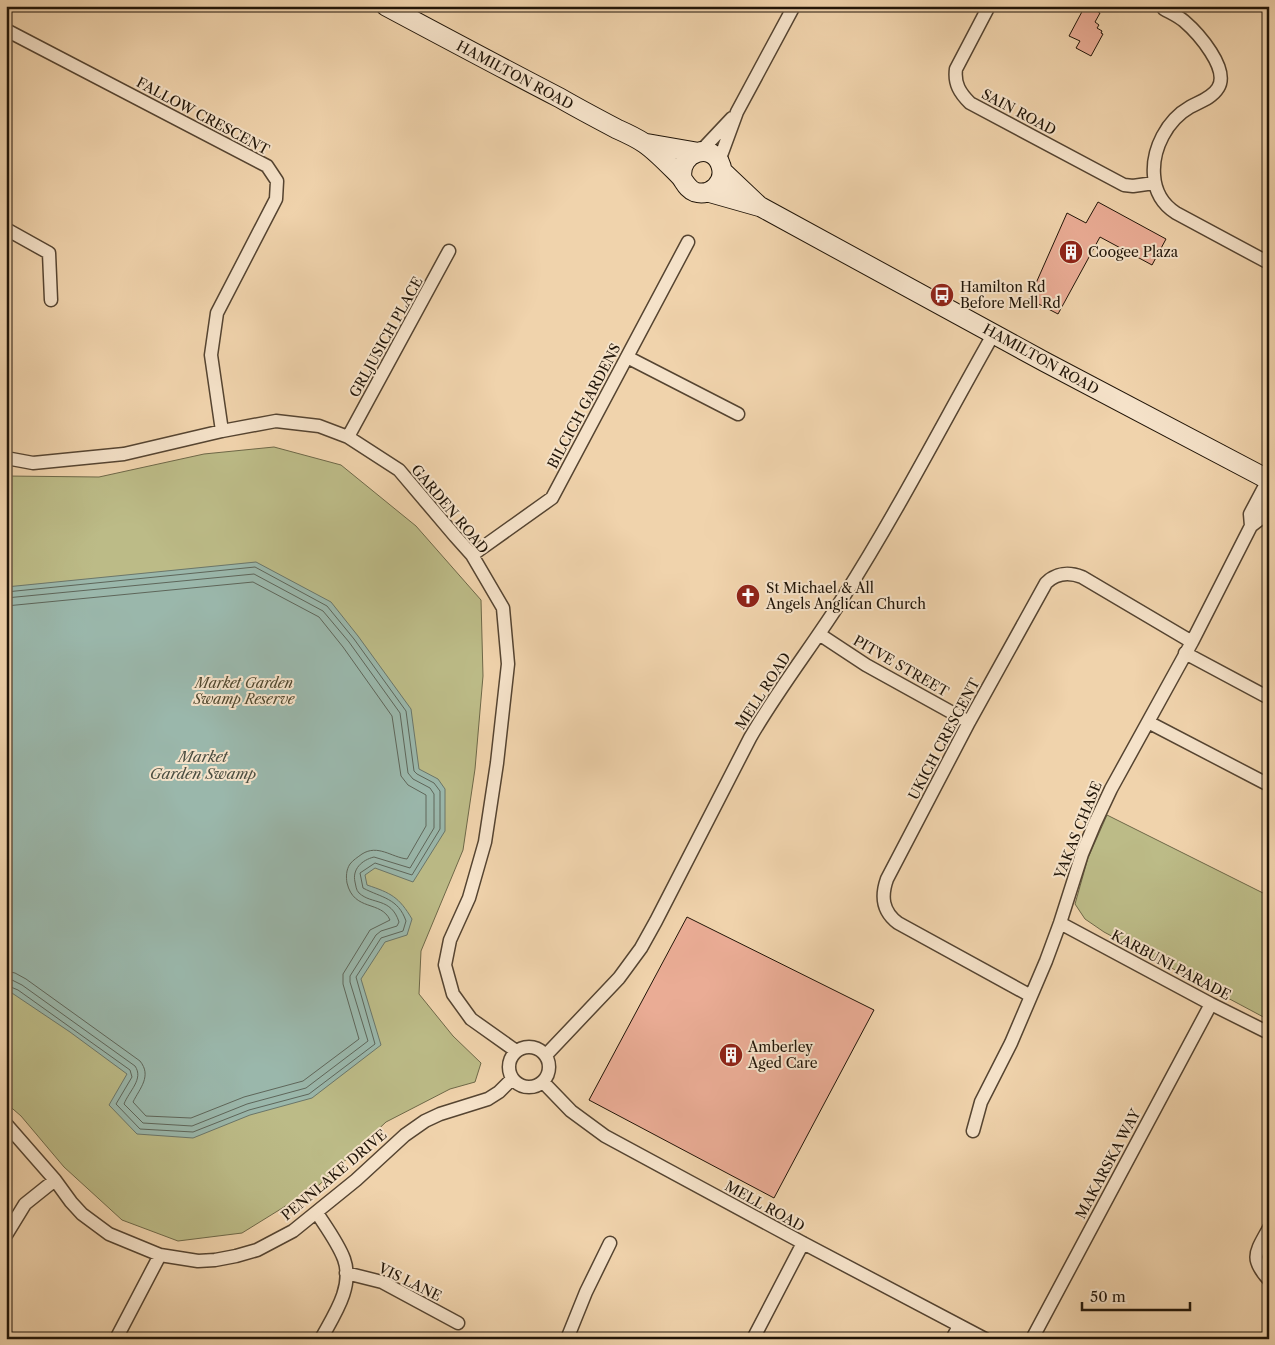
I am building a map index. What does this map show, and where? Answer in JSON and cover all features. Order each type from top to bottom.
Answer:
[{"type":"main road","name":"HAMILTON ROAD","points":[[386,6],[644,143],[682,178]]},
{"type":"main road","name":"HAMILTON ROAD","points":[[644,143],[698,152]]},
{"type":"main road","points":[[698,152],[711,154],[721,166],[719,184],[708,192],[701,193],[689,189],[682,178],[681,171],[686,159],[698,152]]},
{"type":"main road","name":"HAMILTON ROAD","points":[[721,166],[761,207]]},
{"type":"main road","name":"HAMILTON ROAD","points":[[708,192],[761,207],[1045,362],[1268,480]]},
{"type":"street","points":[[721,166],[738,112],[794,6]]},
{"type":"street","name":"SAIN ROAD","points":[[989,6],[956,69],[955,78],[963,96],[970,102],[1124,185],[1134,186],[1154,183]]},
{"type":"street","points":[[1164,6],[1164,9],[1183,20],[1195,32],[1215,60],[1221,76],[1218,88],[1213,94],[1187,109],[1174,120],[1162,137],[1154,163],[1154,183],[1166,207],[1269,263]]},
{"type":"street","name":"FALLOW CRESCENT","points":[[6,30],[267,166],[278,180],[276,199],[217,313],[211,355],[222,431]]},
{"type":"street","points":[[698,152],[738,112]]},
{"type":"street","points":[[6,229],[49,253],[51,300]]},
{"type":"street","name":"BILCICH GARDENS","points":[[472,556],[552,498],[688,242]]},
{"type":"street","name":"GRLJUSICH PLACE","points":[[348,436],[449,251]]},
{"type":"street","name":"MELL ROAD","points":[[546,1055],[619,978],[641,948],[765,711],[860,571],[994,333]]},
{"type":"street","points":[[627,357],[738,414]]},
{"type":"street","name":"GARDEN ROAD","points":[[6,458],[33,463],[124,454],[222,431],[276,421],[319,426],[348,436],[398,470],[472,556],[503,608],[508,664],[497,763],[485,842],[469,898],[450,940],[445,965],[453,994],[471,1019],[516,1051]]},
{"type":"street","name":"YAKAS CHASE","points":[[1251,526],[1250,514],[1268,480]]},
{"type":"street","name":"YAKAS CHASE","points":[[973,1131],[981,1102],[1011,1043],[1031,996],[1060,922],[1094,823],[1192,642],[1251,526],[1260,519],[1269,503]]},
{"type":"street","name":"UKICH CRESCENT","points":[[1031,996],[891,918],[883,901],[883,889],[887,878],[969,722],[1046,583],[1052,577],[1074,574],[1082,577],[1192,642]]},
{"type":"street","name":"PITVE STREET","points":[[819,634],[866,665],[969,722]]},
{"type":"street","points":[[1185,653],[1269,698]]},
{"type":"street","points":[[1148,722],[1269,785]]},
{"type":"street","name":"KARBUNI PARADE","points":[[1060,922],[1211,1004],[1269,1033]]},
{"type":"street","name":"MAKARSKA WAY","points":[[1032,1339],[1211,1004]]},
{"type":"street","points":[[528,1046],[535,1047],[546,1055],[549,1066],[547,1077],[543,1082],[537,1086],[524,1087],[512,1079],[508,1068],[509,1061],[516,1051],[528,1046]]},
{"type":"street","name":"PENNLAKE DRIVE","points":[[6,1124],[55,1180],[71,1202],[95,1224],[121,1240],[160,1255],[198,1261],[236,1256],[257,1250],[271,1243],[293,1230],[317,1212],[356,1180],[405,1135],[440,1114],[488,1099],[499,1092],[512,1079]]},
{"type":"street","name":"MELL ROAD","points":[[543,1082],[571,1111],[605,1136],[985,1339]]},
{"type":"street","points":[[6,1235],[25,1204],[55,1180]]},
{"type":"street","points":[[317,1212],[340,1250],[345,1261],[346,1273],[345,1288],[339,1306],[322,1339]]},
{"type":"street","points":[[1269,1228],[1256,1258],[1258,1266],[1269,1280]]},
{"type":"street","points":[[567,1339],[586,1292],[610,1243]]},
{"type":"street","points":[[753,1339],[803,1243]]},
{"type":"street","points":[[116,1339],[160,1255]]},
{"type":"street","name":"VIS LANE","points":[[346,1273],[374,1279],[389,1285],[458,1323]]},
{"type":"street","points":[[952,1339],[959,1326]]},
{"type":"green space","name":"Market Garden Swamp","points":[[274,447],[341,465],[416,526],[481,600],[483,676],[475,769],[463,850],[421,951],[419,994],[453,1036],[481,1063],[475,1082],[450,1089],[386,1122],[318,1186],[242,1233],[178,1241],[122,1220],[64,1167],[21,1116],[6,1103],[6,476],[99,477],[204,454]]},
{"type":"green space","points":[[1107,815],[1269,896],[1269,1020],[1104,932],[1085,919],[1075,904],[1088,858]]},
{"type":"water","name":"Market Garden Swamp","points":[[256,562],[331,602],[411,709],[419,769],[438,779],[445,789],[445,831],[413,882],[375,868],[365,875],[367,885],[394,897],[412,919],[407,935],[385,942],[361,979],[381,1045],[312,1098],[250,1115],[193,1138],[137,1134],[109,1105],[127,1074],[70,1032],[6,989],[6,587]]},
{"type":"building","points":[[1085,6],[1100,13],[1095,22],[1099,25],[1097,28],[1103,34],[1091,56],[1076,48],[1080,41],[1069,36]]},
{"type":"building","name":"Coogee Plaza","points":[[1098,202],[1166,239],[1152,265],[1100,237],[1058,314],[1029,299],[1067,213],[1086,223]]},
{"type":"building","name":"Amberley Aged Care","points":[[687,917],[874,1010],[774,1198],[589,1100]]},
{"type":"place","name":"Coogee Plaza","points":[[1071,252]]},
{"type":"place","name":"Hamilton Rd Before Mell Rd","points":[[942,295]]},
{"type":"place","name":"St Michael & All Angels Anglican Church","points":[[748,596]]},
{"type":"place","name":"Amberley Aged Care","points":[[731,1055]]},
{"type":"park label","name":"Market Garden Swamp Reserve","points":[[244,692]]}]
